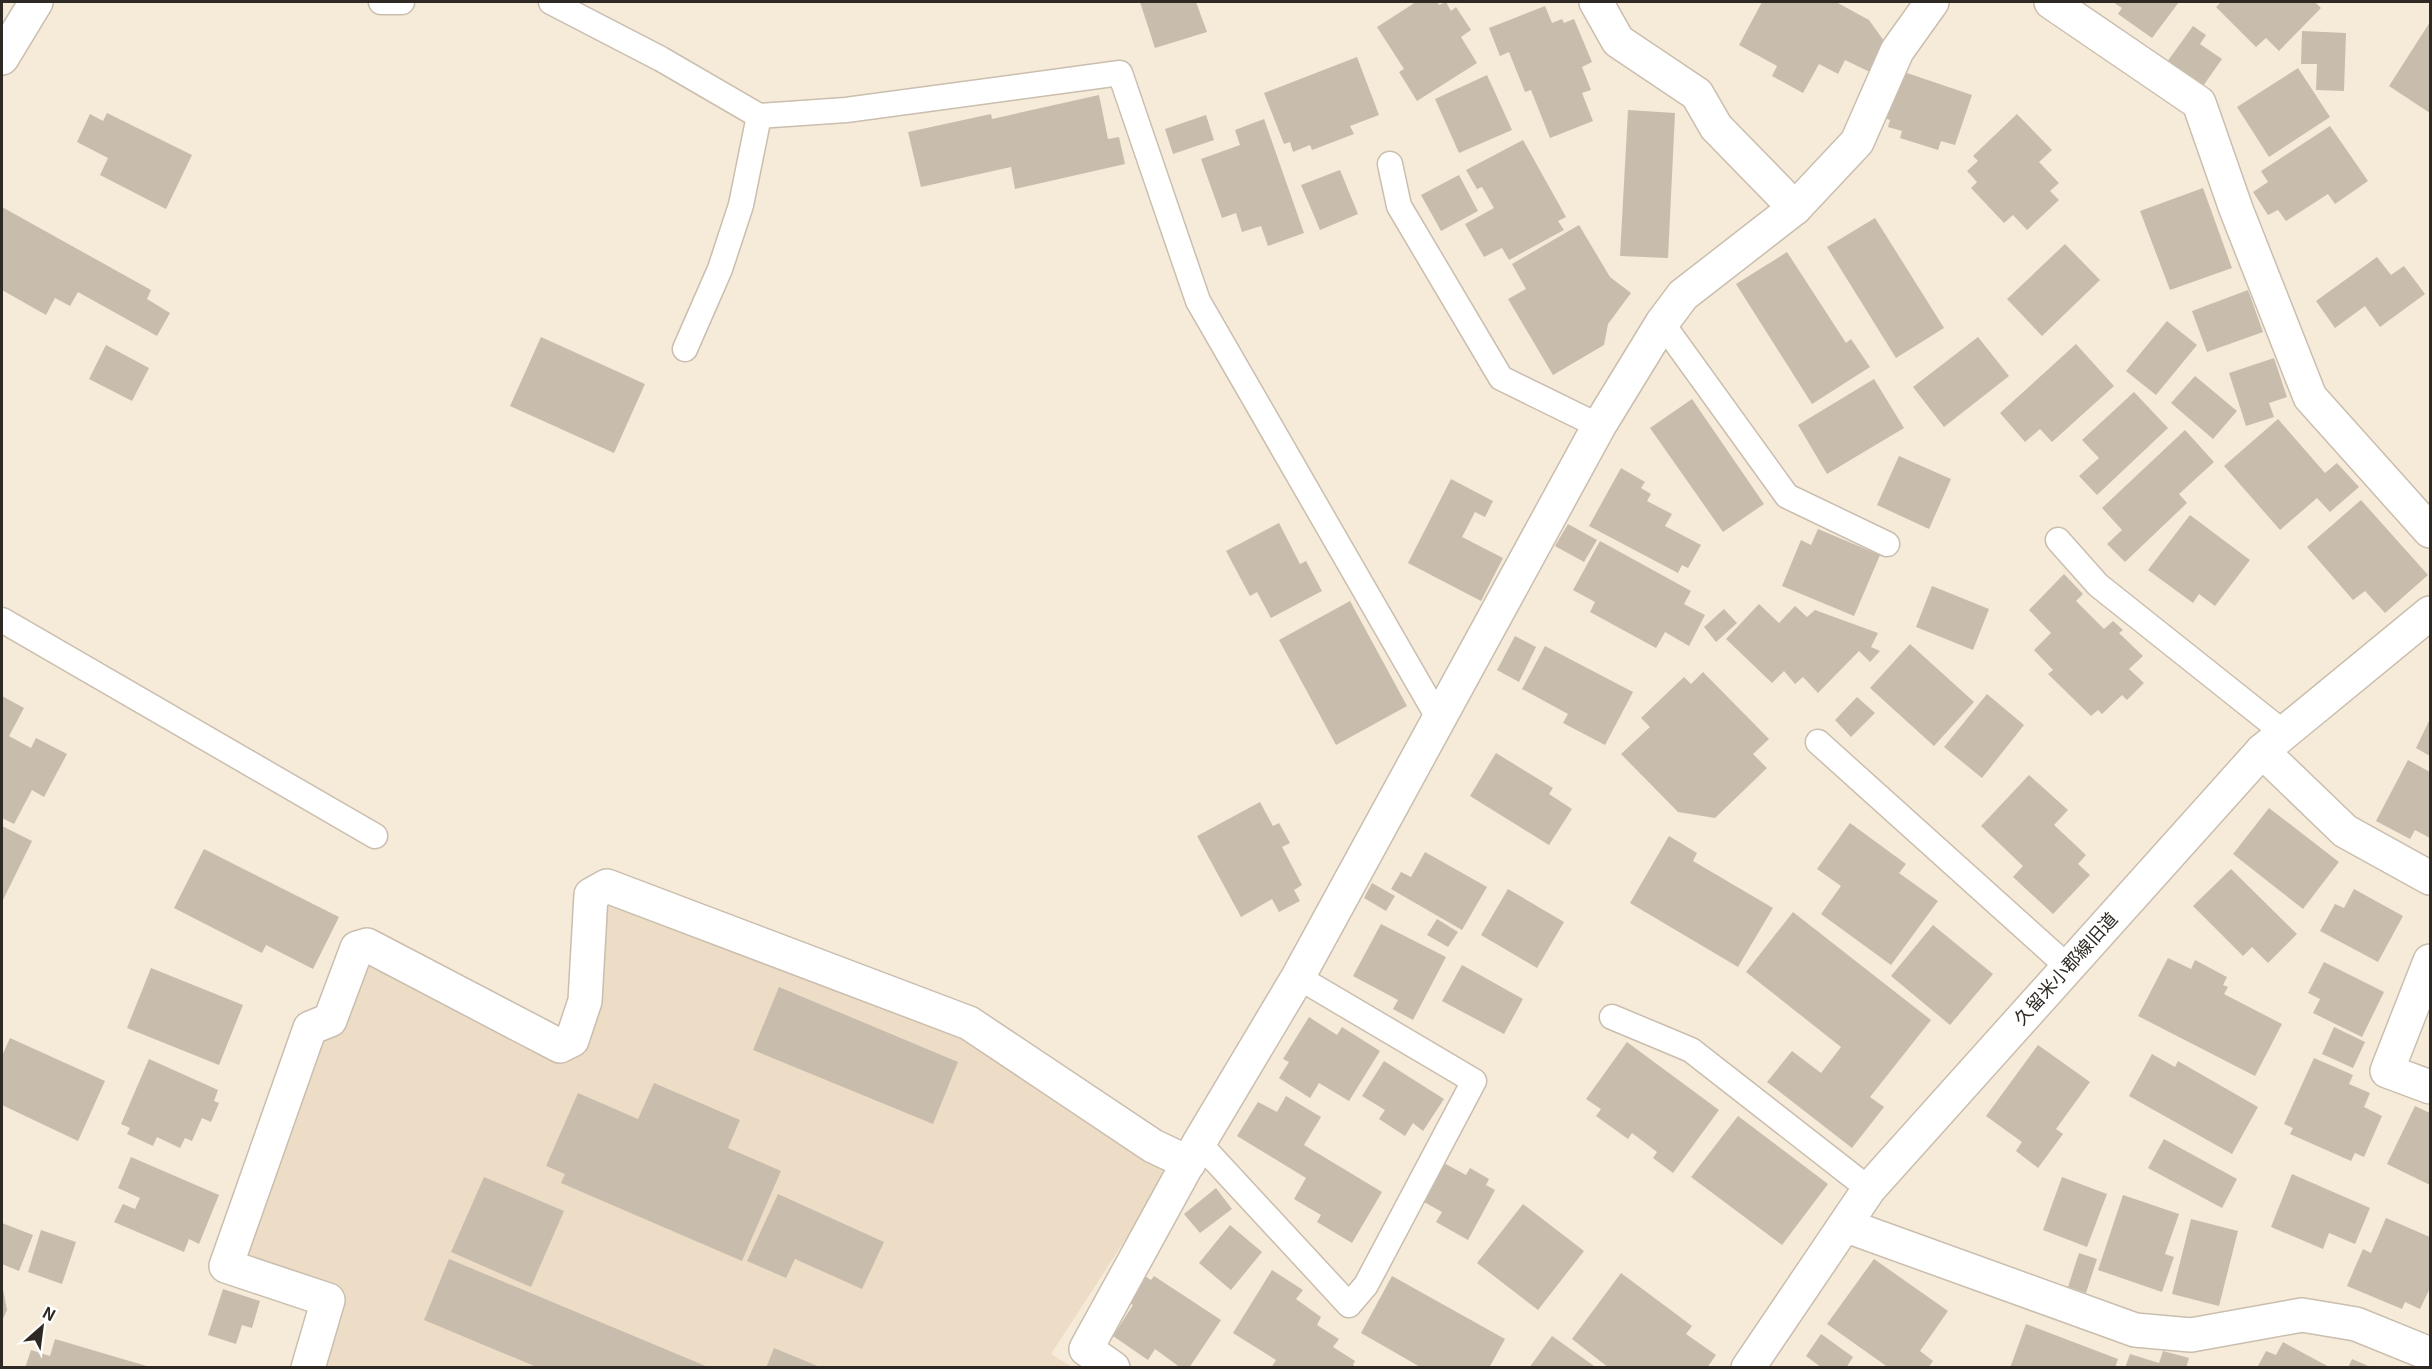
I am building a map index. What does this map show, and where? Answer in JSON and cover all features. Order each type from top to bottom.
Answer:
[{"type":"street","points":[[2,58],[36,2]]},
{"type":"street","points":[[1596,2],[1618,41],[1697,94],[1716,127],[1795,208]]},
{"type":"street","points":[[1113,1368],[1086,1349],[1194,1153],[1298,977],[1599,426],[1662,324],[1683,295],[1795,208],[1857,142],[1897,51],[1932,2]]},
{"type":"street","points":[[2051,2],[2199,103],[2236,209],[2310,397],[2430,531]]},
{"type":"street","name":"久留米小郡線旧道","points":[[1748,1368],[1847,1226],[1869,1189],[2068,968],[2273,742],[2430,613]]},
{"type":"street","points":[[2273,742],[2345,831],[2430,878]]},
{"type":"street","points":[[308,1368],[328,1300],[226,1266],[310,1028],[330,1020],[357,948],[367,945],[560,1046],[572,1040],[585,1001],[591,895],[607,886],[969,1023],[1153,1146],[1194,1153]]},
{"type":"street","points":[[2430,961],[2387,1071],[2430,1087]]},
{"type":"street","points":[[1847,1226],[2136,1330],[2191,1335],[2302,1315],[2356,1324],[2430,1354]]},
{"type":"lane","points":[[381,2],[402,2]]},
{"type":"lane","points":[[551,2],[662,59],[759,116],[846,110],[1120,73],[1198,301],[1440,719]]},
{"type":"lane","points":[[685,349],[720,269],[741,205],[759,116]]},
{"type":"lane","points":[[1390,164],[1399,206],[1501,378],[1599,426]]},
{"type":"lane","points":[[1662,324],[1787,496],[1887,544]]},
{"type":"lane","points":[[2058,540],[2098,585],[2273,742]]},
{"type":"lane","points":[[2,620],[375,836]]},
{"type":"lane","points":[[1818,742],[2068,968]]},
{"type":"lane","points":[[1194,1153],[1349,1305],[1366,1285],[1474,1081],[1298,977]]},
{"type":"lane","points":[[1612,1017],[1691,1050],[1869,1189]]},
{"type":"shaded area","points":[[607,898],[962,1036],[1163,1167],[1162,1183],[1051,1354],[1072,1367],[321,1367],[345,1292],[248,1259],[244,1249],[318,1036],[370,960],[563,1060],[586,1053]]},
{"type":"building","points":[[1140,2],[1196,2],[1207,32],[1155,48]]},
{"type":"building","points":[[1416,2],[1437,2],[1439,5],[1446,2],[1451,11],[1456,7],[1471,30],[1461,37],[1477,63],[1417,101],[1399,72],[1404,69],[1377,27]]},
{"type":"building","points":[[1762,2],[1836,2],[1869,20],[1887,45],[1872,73],[1845,60],[1838,74],[1819,64],[1803,93],[1772,76],[1777,66],[1739,45]]},
{"type":"building","points":[[2113,2],[2179,2],[2152,38],[2118,14],[2122,8]]},
{"type":"building","points":[[2221,2],[2315,2],[2321,8],[2279,51],[2266,38],[2256,47],[2216,7]]},
{"type":"building","points":[[1545,6],[1552,23],[1562,19],[1564,23],[1574,19],[1592,62],[1582,67],[1591,90],[1582,93],[1593,121],[1550,138],[1531,90],[1525,92],[1509,52],[1500,56],[1489,28]]},
{"type":"building","points":[[2430,22],[2430,113],[2389,86]]},
{"type":"building","points":[[2193,26],[2206,35],[2200,44],[2222,59],[2203,86],[2167,62]]},
{"type":"building","points":[[2302,31],[2346,33],[2344,91],[2316,90],[2317,64],[2301,64]]},
{"type":"building","points":[[1357,57],[1379,115],[1350,126],[1354,134],[1312,150],[1310,145],[1293,152],[1290,142],[1284,144],[1264,93]]},
{"type":"building","points":[[2298,68],[2330,117],[2269,157],[2237,107]]},
{"type":"building","points":[[1904,72],[1972,95],[1955,145],[1941,141],[1938,150],[1900,138],[1902,131],[1888,127],[1890,120],[1880,116],[1890,84],[1899,87]]},
{"type":"building","points":[[1487,75],[1512,130],[1459,153],[1435,99]]},
{"type":"building","points":[[1099,95],[1108,139],[1119,137],[1125,164],[1015,189],[1011,167],[921,187],[908,132],[991,114],[992,119]]},
{"type":"building","points":[[1628,110],[1675,113],[1668,258],[1620,256]]},
{"type":"building","points":[[107,113],[192,155],[166,209],[100,175],[108,158],[77,142],[90,114],[103,121]]},
{"type":"building","points":[[2017,114],[2052,150],[2039,162],[2059,183],[2050,191],[2059,200],[2027,230],[2013,215],[2004,223],[1971,188],[1977,182],[1967,171],[1978,161],[1973,156]]},
{"type":"building","points":[[1206,115],[1214,140],[1173,154],[1165,129]]},
{"type":"building","points":[[1264,119],[1304,233],[1268,246],[1261,226],[1242,232],[1236,213],[1222,218],[1201,159],[1240,145],[1235,130]]},
{"type":"building","points":[[2330,126],[2368,181],[2335,204],[2328,194],[2286,221],[2278,210],[2268,215],[2253,192],[2268,182],[2261,171]]},
{"type":"building","points":[[1523,140],[1566,217],[1558,221],[1564,230],[1509,260],[1502,248],[1484,257],[1465,224],[1494,208],[1482,187],[1477,189],[1466,170]]},
{"type":"building","points":[[1340,170],[1358,214],[1320,230],[1301,185]]},
{"type":"building","points":[[1459,175],[1478,211],[1441,231],[1421,195]]},
{"type":"building","points":[[2203,188],[2232,268],[2170,290],[2140,211]]},
{"type":"building","points":[[2,207],[151,290],[147,299],[170,313],[157,336],[78,292],[70,306],[55,298],[46,315],[2,290]]},
{"type":"building","points":[[1875,218],[1944,328],[1896,358],[1827,247]]},
{"type":"building","points":[[1579,225],[1610,277],[1631,293],[1608,324],[1604,345],[1553,375],[1508,299],[1526,289],[1512,264]]},
{"type":"building","points":[[2065,244],[2100,280],[2042,336],[2007,299]]},
{"type":"building","points":[[1787,252],[1846,343],[1851,339],[1870,367],[1812,404],[1736,284]]},
{"type":"building","points":[[2377,257],[2391,275],[2404,266],[2425,294],[2380,327],[2365,306],[2335,328],[2316,301]]},
{"type":"building","points":[[2248,290],[2263,332],[2207,352],[2192,311]]},
{"type":"building","points":[[2167,321],[2197,345],[2156,395],[2126,371]]},
{"type":"building","points":[[541,337],[645,384],[614,453],[510,406]]},
{"type":"building","points":[[1978,337],[2009,376],[1944,427],[1913,387]]},
{"type":"building","points":[[2076,344],[2114,386],[2052,442],[2040,429],[2025,442],[2000,413]]},
{"type":"building","points":[[106,345],[149,368],[132,401],[89,379]]},
{"type":"building","points":[[2274,358],[2287,397],[2269,403],[2274,417],[2246,426],[2229,373]]},
{"type":"building","points":[[2195,376],[2237,411],[2213,439],[2171,403]]},
{"type":"building","points":[[1874,379],[1904,428],[1827,474],[1798,425]]},
{"type":"building","points":[[2134,392],[2168,428],[2097,495],[2079,476],[2099,458],[2082,440]]},
{"type":"building","points":[[1692,399],[1764,504],[1723,532],[1650,428]]},
{"type":"building","points":[[2278,419],[2325,473],[2337,463],[2359,487],[2330,512],[2317,498],[2280,530],[2224,466]]},
{"type":"building","points":[[2185,430],[2214,462],[2179,494],[2187,503],[2125,562],[2107,544],[2122,530],[2102,508]]},
{"type":"building","points":[[1899,456],[1951,479],[1929,529],[1877,505]]},
{"type":"building","points":[[1621,468],[1645,482],[1641,488],[1651,494],[1647,501],[1672,514],[1665,526],[1701,545],[1688,568],[1682,565],[1678,573],[1589,526]]},
{"type":"building","points":[[1451,479],[1493,501],[1485,517],[1475,512],[1462,537],[1503,558],[1481,601],[1408,563]]},
{"type":"building","points":[[2361,500],[2428,575],[2385,613],[2365,591],[2353,600],[2307,547]]},
{"type":"building","points":[[2190,515],[2250,560],[2215,606],[2199,594],[2193,603],[2148,570]]},
{"type":"building","points":[[1279,523],[1300,564],[1306,561],[1322,591],[1271,618],[1257,592],[1250,596],[1226,551]]},
{"type":"building","points":[[1568,524],[1597,540],[1584,562],[1555,546]]},
{"type":"building","points":[[1818,529],[1880,555],[1854,616],[1782,586],[1801,540],[1811,545]]},
{"type":"building","points":[[1600,541],[1691,591],[1684,604],[1705,615],[1689,646],[1665,632],[1656,648],[1590,612],[1595,602],[1573,590]]},
{"type":"building","points":[[2064,574],[2083,594],[2076,601],[2104,629],[2113,621],[2123,630],[2119,633],[2143,656],[2129,669],[2144,683],[2127,700],[2122,695],[2102,714],[2098,710],[2091,716],[2048,674],[2053,670],[2034,650],[2051,633],[2029,610]]},
{"type":"building","points":[[1932,586],[1989,609],[1973,650],[1916,627]]},
{"type":"building","points":[[1350,601],[1407,706],[1336,745],[1279,640]]},
{"type":"building","points":[[1759,604],[1779,623],[1795,606],[1807,617],[1815,610],[1878,633],[1871,647],[1880,651],[1870,662],[1859,651],[1818,693],[1803,677],[1795,684],[1784,671],[1772,683],[1726,639]]},
{"type":"building","points":[[1724,609],[1737,623],[1716,642],[1704,627]]},
{"type":"building","points":[[1515,636],[1536,647],[1519,682],[1497,670]]},
{"type":"building","points":[[1910,644],[1974,702],[1934,746],[1870,688]]},
{"type":"building","points":[[1545,646],[1633,692],[1605,745],[1563,723],[1568,714],[1522,689]]},
{"type":"building","points":[[1703,672],[1769,739],[1753,754],[1767,768],[1715,818],[1678,812],[1621,754],[1650,727],[1641,718],[1684,677],[1691,684]]},
{"type":"building","points":[[1987,694],[2024,725],[1982,778],[1944,747]]},
{"type":"building","points":[[2,696],[24,708],[9,736],[31,748],[36,738],[67,754],[44,797],[32,790],[14,824],[2,818]]},
{"type":"building","points":[[1857,697],[1875,713],[1851,737],[1835,720]]},
{"type":"building","points":[[2430,719],[2430,756],[2416,748]]},
{"type":"building","points":[[1496,753],[1553,788],[1549,794],[1572,809],[1549,845],[1470,796]]},
{"type":"building","points":[[2408,760],[2430,772],[2430,838],[2415,830],[2410,839],[2376,821]]},
{"type":"building","points":[[2029,775],[2068,810],[2054,825],[2086,855],[2078,864],[2090,875],[2053,914],[2013,877],[2023,866],[1981,826]]},
{"type":"building","points":[[1260,802],[1273,826],[1279,823],[1290,843],[1282,847],[1302,885],[1294,890],[1300,901],[1279,912],[1272,899],[1241,917],[1197,836]]},
{"type":"building","points":[[2269,808],[2339,862],[2303,909],[2233,854]]},
{"type":"building","points":[[1850,823],[1906,864],[1899,873],[1938,901],[1891,965],[1821,914],[1841,886],[1817,869]]},
{"type":"building","points":[[2,826],[32,841],[2,902]]},
{"type":"building","points":[[1669,836],[1697,853],[1693,861],[1773,908],[1738,967],[1630,903]]},
{"type":"building","points":[[204,849],[339,917],[313,969],[266,945],[262,953],[174,908]]},
{"type":"building","points":[[1425,852],[1487,887],[1462,930],[1391,889],[1401,872],[1411,877]]},
{"type":"building","points":[[2231,869],[2297,934],[2268,963],[2252,947],[2243,956],[2193,906]]},
{"type":"building","points":[[1372,883],[1395,896],[1386,911],[1364,898]]},
{"type":"building","points":[[1508,889],[1564,922],[1537,968],[1481,935]]},
{"type":"building","points":[[2354,889],[2403,916],[2378,962],[2320,931],[2335,904],[2344,908]]},
{"type":"building","points":[[1793,912],[1931,1020],[1870,1097],[1884,1107],[1852,1148],[1767,1082],[1792,1051],[1821,1073],[1841,1047],[1746,972]]},
{"type":"building","points":[[1437,919],[1458,932],[1448,947],[1427,935]]},
{"type":"building","points":[[1381,924],[1446,957],[1413,1020],[1393,1009],[1398,1000],[1353,976]]},
{"type":"building","points":[[1933,925],[1993,974],[1950,1025],[1891,976]]},
{"type":"building","points":[[2168,958],[2191,969],[2195,960],[2227,977],[2223,985],[2228,987],[2224,994],[2282,1024],[2255,1076],[2138,1016]]},
{"type":"building","points":[[2324,962],[2384,992],[2362,1037],[2313,1013],[2320,999],[2308,993]]},
{"type":"building","points":[[1462,965],[1523,999],[1504,1034],[1442,1001]]},
{"type":"building","points":[[151,968],[243,1005],[219,1065],[127,1028]]},
{"type":"building","points":[[779,987],[958,1062],[933,1124],[753,1050]]},
{"type":"building","points":[[1309,1017],[1337,1035],[1342,1027],[1380,1051],[1349,1101],[1319,1083],[1310,1098],[1279,1078],[1289,1062],[1283,1059]]},
{"type":"building","points":[[2334,1027],[2365,1042],[2353,1068],[2322,1054]]},
{"type":"building","points":[[10,1038],[105,1081],[78,1141],[2,1105],[2,1056]]},
{"type":"building","points":[[1627,1042],[1719,1110],[1673,1173],[1653,1158],[1657,1152],[1632,1133],[1628,1139],[1596,1116],[1601,1109],[1586,1099]]},
{"type":"building","points":[[2038,1045],[2090,1082],[2056,1129],[2063,1134],[2038,1168],[2016,1151],[2022,1142],[1986,1116]]},
{"type":"building","points":[[2152,1054],[2175,1067],[2178,1061],[2258,1107],[2232,1154],[2129,1096]]},
{"type":"building","points":[[2314,1058],[2353,1075],[2349,1084],[2370,1093],[2364,1107],[2382,1116],[2364,1157],[2355,1153],[2351,1161],[2290,1134],[2293,1128],[2284,1124]]},
{"type":"building","points":[[149,1059],[218,1090],[214,1101],[219,1103],[211,1122],[202,1118],[192,1141],[185,1138],[180,1148],[157,1137],[153,1146],[127,1134],[130,1128],[121,1124]]},
{"type":"building","points":[[1384,1061],[1444,1099],[1423,1131],[1413,1123],[1405,1136],[1379,1119],[1385,1110],[1362,1096]]},
{"type":"building","points":[[654,1083],[740,1120],[728,1148],[781,1171],[742,1261],[561,1183],[565,1174],[546,1166],[578,1093],[638,1119]]},
{"type":"building","points":[[1286,1096],[1321,1117],[1304,1145],[1382,1192],[1352,1243],[1317,1222],[1321,1215],[1294,1199],[1306,1178],[1237,1136],[1258,1102],[1277,1112]]},
{"type":"building","points":[[2415,1106],[2430,1113],[2430,1185],[2387,1164]]},
{"type":"building","points":[[1738,1116],[1828,1184],[1782,1245],[1691,1177]]},
{"type":"building","points":[[2164,1139],[2237,1179],[2222,1208],[2148,1168]]},
{"type":"building","points":[[131,1157],[219,1195],[199,1244],[189,1239],[184,1252],[114,1222],[123,1204],[135,1209],[140,1198],[118,1188]]},
{"type":"building","points":[[1444,1163],[1466,1175],[1470,1168],[1489,1179],[1486,1185],[1495,1190],[1468,1240],[1436,1222],[1442,1212],[1424,1202]]},
{"type":"building","points":[[2292,1174],[2370,1208],[2355,1244],[2329,1233],[2323,1249],[2271,1227]]},
{"type":"building","points":[[484,1177],[564,1211],[531,1287],[451,1252]]},
{"type":"building","points":[[2062,1177],[2107,1194],[2087,1247],[2043,1230]]},
{"type":"building","points":[[1216,1188],[1232,1209],[1200,1233],[1184,1214]]},
{"type":"building","points":[[778,1194],[884,1242],[862,1289],[795,1259],[786,1278],[747,1261]]},
{"type":"building","points":[[2123,1195],[2179,1214],[2165,1254],[2174,1257],[2162,1292],[2098,1270]]},
{"type":"building","points":[[1523,1204],[1584,1251],[1538,1310],[1477,1263]]},
{"type":"building","points":[[2386,1218],[2430,1237],[2430,1288],[2420,1309],[2405,1302],[2402,1309],[2347,1286],[2363,1249],[2371,1253]]},
{"type":"building","points":[[2191,1219],[2238,1231],[2219,1306],[2172,1294]]},
{"type":"building","points":[[2,1223],[33,1235],[19,1271],[2,1264]]},
{"type":"building","points":[[1230,1225],[1262,1252],[1231,1290],[1199,1263]]},
{"type":"building","points":[[41,1230],[76,1242],[62,1284],[28,1272]]},
{"type":"building","points":[[2079,1253],[2097,1259],[2086,1293],[2068,1287]]},
{"type":"building","points":[[449,1259],[708,1368],[539,1368],[424,1320]]},
{"type":"building","points":[[1874,1259],[1948,1311],[1920,1351],[1933,1361],[1928,1368],[1889,1368],[1827,1324]]},
{"type":"building","points":[[1272,1270],[1303,1290],[1296,1299],[1321,1317],[1317,1325],[1339,1339],[1333,1347],[1355,1361],[1353,1365],[1357,1368],[1271,1368],[1276,1360],[1233,1333]]},
{"type":"building","points":[[1621,1273],[1692,1326],[1686,1334],[1716,1355],[1707,1368],[1609,1368],[1572,1339]]},
{"type":"building","points":[[1143,1275],[1151,1280],[1154,1276],[1221,1320],[1189,1368],[1181,1368],[1155,1349],[1148,1360],[1113,1336],[1133,1305],[1126,1301]]},
{"type":"building","points":[[1392,1276],[1505,1339],[1489,1368],[1422,1368],[1361,1333]]},
{"type":"building","points":[[2,1284],[7,1310],[2,1321]]},
{"type":"building","points":[[223,1289],[260,1301],[252,1328],[242,1325],[236,1344],[208,1335]]},
{"type":"building","points":[[2026,1324],[2118,1359],[2115,1368],[2010,1368]]},
{"type":"building","points":[[1821,1334],[1853,1357],[1846,1368],[1822,1368],[1806,1356]]},
{"type":"building","points":[[1552,1336],[1597,1368],[1529,1368]]},
{"type":"building","points":[[55,1339],[150,1368],[25,1368],[31,1350],[50,1356]]},
{"type":"building","points":[[2283,1342],[2331,1368],[2257,1368],[2266,1351],[2276,1355]]},
{"type":"building","points":[[774,1348],[820,1367],[820,1368],[766,1368]]},
{"type":"building","points":[[2163,1351],[2189,1358],[2186,1368],[2125,1368],[2130,1354],[2159,1363]]},
{"type":"building","points":[[2352,1359],[2373,1368],[2348,1368]]}]
